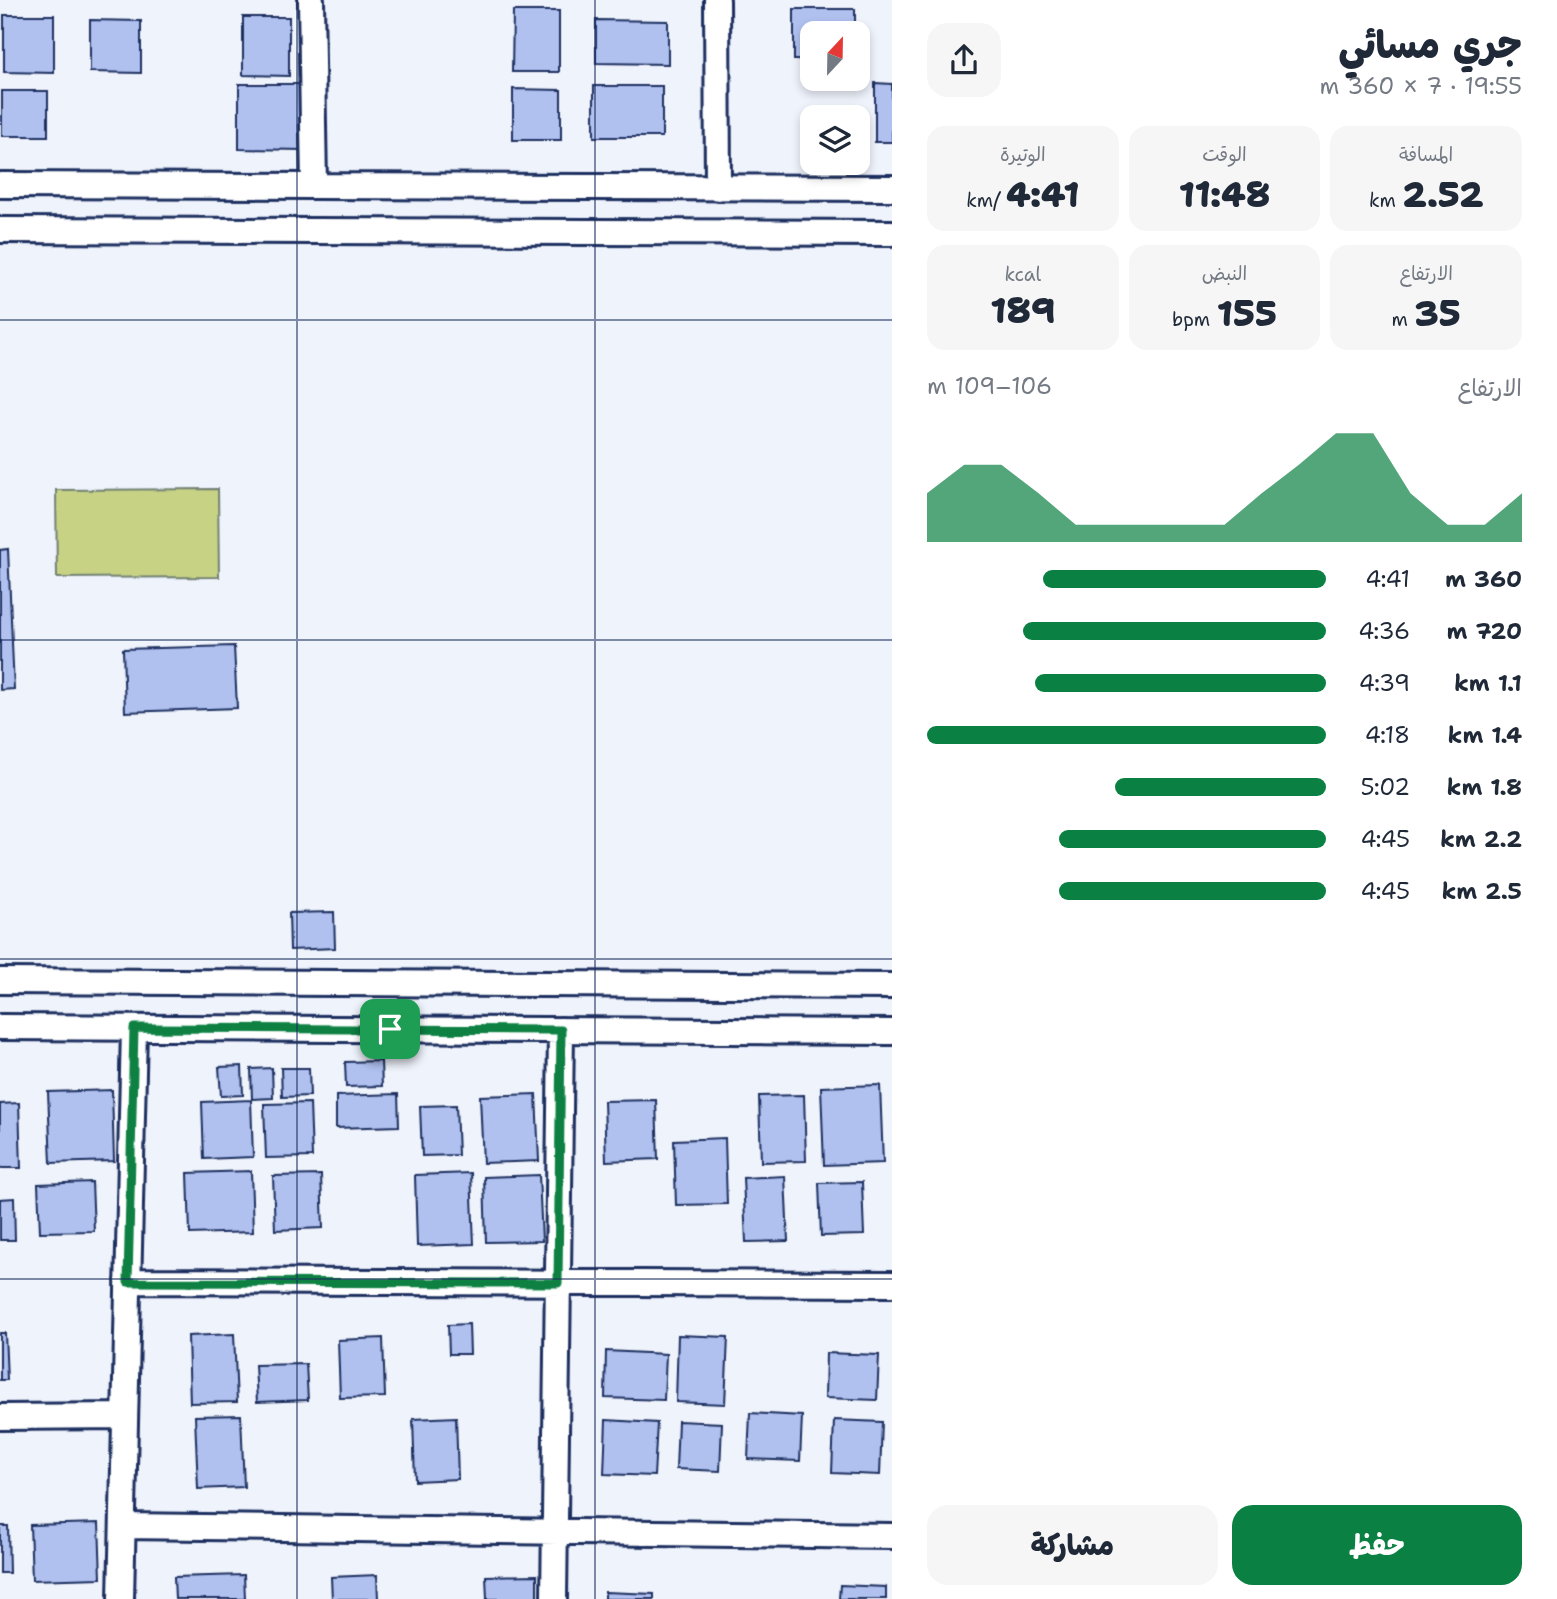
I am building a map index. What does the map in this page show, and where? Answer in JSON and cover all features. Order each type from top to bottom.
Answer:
[{"type":"street","points":[[311,0],[314,186]]},
{"type":"street","points":[[717,0],[718,188]]},
{"type":"street","points":[[0,186],[892,188]]},
{"type":"street","points":[[0,230],[892,233]]},
{"type":"street","points":[[0,981],[892,986]]},
{"type":"street","points":[[0,1027],[892,1032]]},
{"type":"street","points":[[121,1599],[134,1028]]},
{"type":"street","points":[[554,1599],[561,1030]]},
{"type":"street","points":[[128,1282],[892,1284]]},
{"type":"street","points":[[0,1417],[125,1416]]},
{"type":"street","points":[[123,1526],[892,1536]]},
{"type":"green space","points":[[218,489],[219,577],[57,578],[56,490]]},
{"type":"building","points":[[794,9],[855,9],[855,21],[800,21],[800,60],[794,60]]},
{"type":"building","points":[[513,11],[559,11],[559,72],[512,72]]},
{"type":"building","points":[[4,15],[54,15],[54,73],[4,72]]},
{"type":"building","points":[[243,17],[289,17],[289,76],[243,75]]},
{"type":"building","points":[[90,20],[141,21],[141,73],[90,72]]},
{"type":"building","points":[[596,20],[668,21],[668,64],[596,63]]},
{"type":"building","points":[[875,83],[892,84],[892,142],[875,142]]},
{"type":"building","points":[[239,84],[303,84],[303,150],[239,149]]},
{"type":"building","points":[[594,86],[662,86],[662,137],[594,137]]},
{"type":"building","points":[[513,89],[561,90],[561,140],[513,140]]},
{"type":"building","points":[[2,91],[48,91],[48,136],[2,136]]},
{"type":"building","points":[[8,549],[14,689],[0,690],[0,550]]},
{"type":"building","points":[[234,646],[237,708],[125,712],[123,649]]},
{"type":"building","points":[[334,912],[335,948],[290,950],[289,913]]},
{"type":"building","points":[[381,1061],[382,1086],[346,1087],[345,1062]]},
{"type":"building","points":[[242,1066],[243,1095],[221,1096],[219,1067]]},
{"type":"building","points":[[272,1068],[273,1098],[252,1099],[251,1069]]},
{"type":"building","points":[[281,1068],[309,1068],[310,1096],[282,1097]]},
{"type":"building","points":[[880,1085],[883,1163],[824,1165],[821,1087]]},
{"type":"building","points":[[112,1090],[114,1161],[51,1163],[48,1092]]},
{"type":"building","points":[[398,1094],[399,1126],[336,1128],[336,1096]]},
{"type":"building","points":[[536,1094],[539,1161],[483,1163],[480,1096]]},
{"type":"building","points":[[804,1095],[806,1161],[761,1162],[759,1096]]},
{"type":"building","points":[[251,1100],[253,1157],[204,1159],[202,1102]]},
{"type":"building","points":[[656,1100],[658,1159],[606,1161],[604,1101]]},
{"type":"building","points":[[19,1103],[21,1168],[0,1168],[0,1104]]},
{"type":"building","points":[[310,1103],[312,1157],[266,1158],[264,1104]]},
{"type":"building","points":[[456,1105],[458,1155],[422,1156],[420,1106]]},
{"type":"building","points":[[725,1138],[727,1204],[676,1205],[674,1140]]},
{"type":"building","points":[[251,1171],[253,1232],[190,1234],[188,1173]]},
{"type":"building","points":[[471,1173],[474,1244],[417,1246],[415,1175]]},
{"type":"building","points":[[321,1175],[323,1228],[275,1230],[273,1176]]},
{"type":"building","points":[[539,1175],[542,1241],[486,1242],[484,1177]]},
{"type":"building","points":[[785,1176],[788,1241],[746,1242],[743,1178]]},
{"type":"building","points":[[92,1182],[94,1231],[40,1232],[38,1184]]},
{"type":"building","points":[[862,1182],[864,1235],[821,1236],[819,1183]]},
{"type":"building","points":[[14,1198],[15,1240],[0,1240],[0,1199]]},
{"type":"building","points":[[469,1324],[470,1354],[449,1354],[448,1325]]},
{"type":"building","points":[[0,1333],[5,1333],[7,1380],[0,1380]]},
{"type":"building","points":[[234,1334],[237,1402],[190,1403],[188,1336]]},
{"type":"building","points":[[678,1335],[728,1337],[725,1404],[676,1402]]},
{"type":"building","points":[[383,1338],[385,1397],[340,1398],[338,1340]]},
{"type":"building","points":[[606,1351],[666,1354],[664,1400],[605,1398]]},
{"type":"building","points":[[826,1353],[879,1355],[877,1400],[825,1398]]},
{"type":"building","points":[[306,1364],[308,1400],[257,1402],[255,1365]]},
{"type":"building","points":[[750,1413],[802,1416],[800,1461],[748,1459]]},
{"type":"building","points":[[241,1415],[244,1487],[198,1489],[195,1416]]},
{"type":"building","points":[[456,1417],[458,1479],[415,1481],[413,1419]]},
{"type":"building","points":[[606,1420],[657,1423],[654,1476],[604,1474]]},
{"type":"building","points":[[834,1420],[882,1422],[880,1475],[832,1473]]},
{"type":"building","points":[[678,1421],[722,1423],[720,1471],[676,1469]]},
{"type":"building","points":[[99,1523],[101,1578],[32,1580],[30,1525]]},
{"type":"building","points":[[0,1526],[8,1526],[9,1573],[0,1573]]},
{"type":"building","points":[[244,1575],[245,1599],[175,1599],[174,1577]]},
{"type":"building","points":[[377,1575],[378,1599],[332,1599],[331,1577]]},
{"type":"building","points":[[537,1575],[537,1599],[487,1599],[486,1576]]},
{"type":"building","points":[[840,1585],[886,1587],[886,1599],[839,1599]]},
{"type":"building","points":[[605,1592],[654,1594],[654,1599],[605,1599]]},
{"type":"route","points":[[134,1028],[390,1029],[561,1030],[558,1283],[128,1282],[134,1028]]}]
